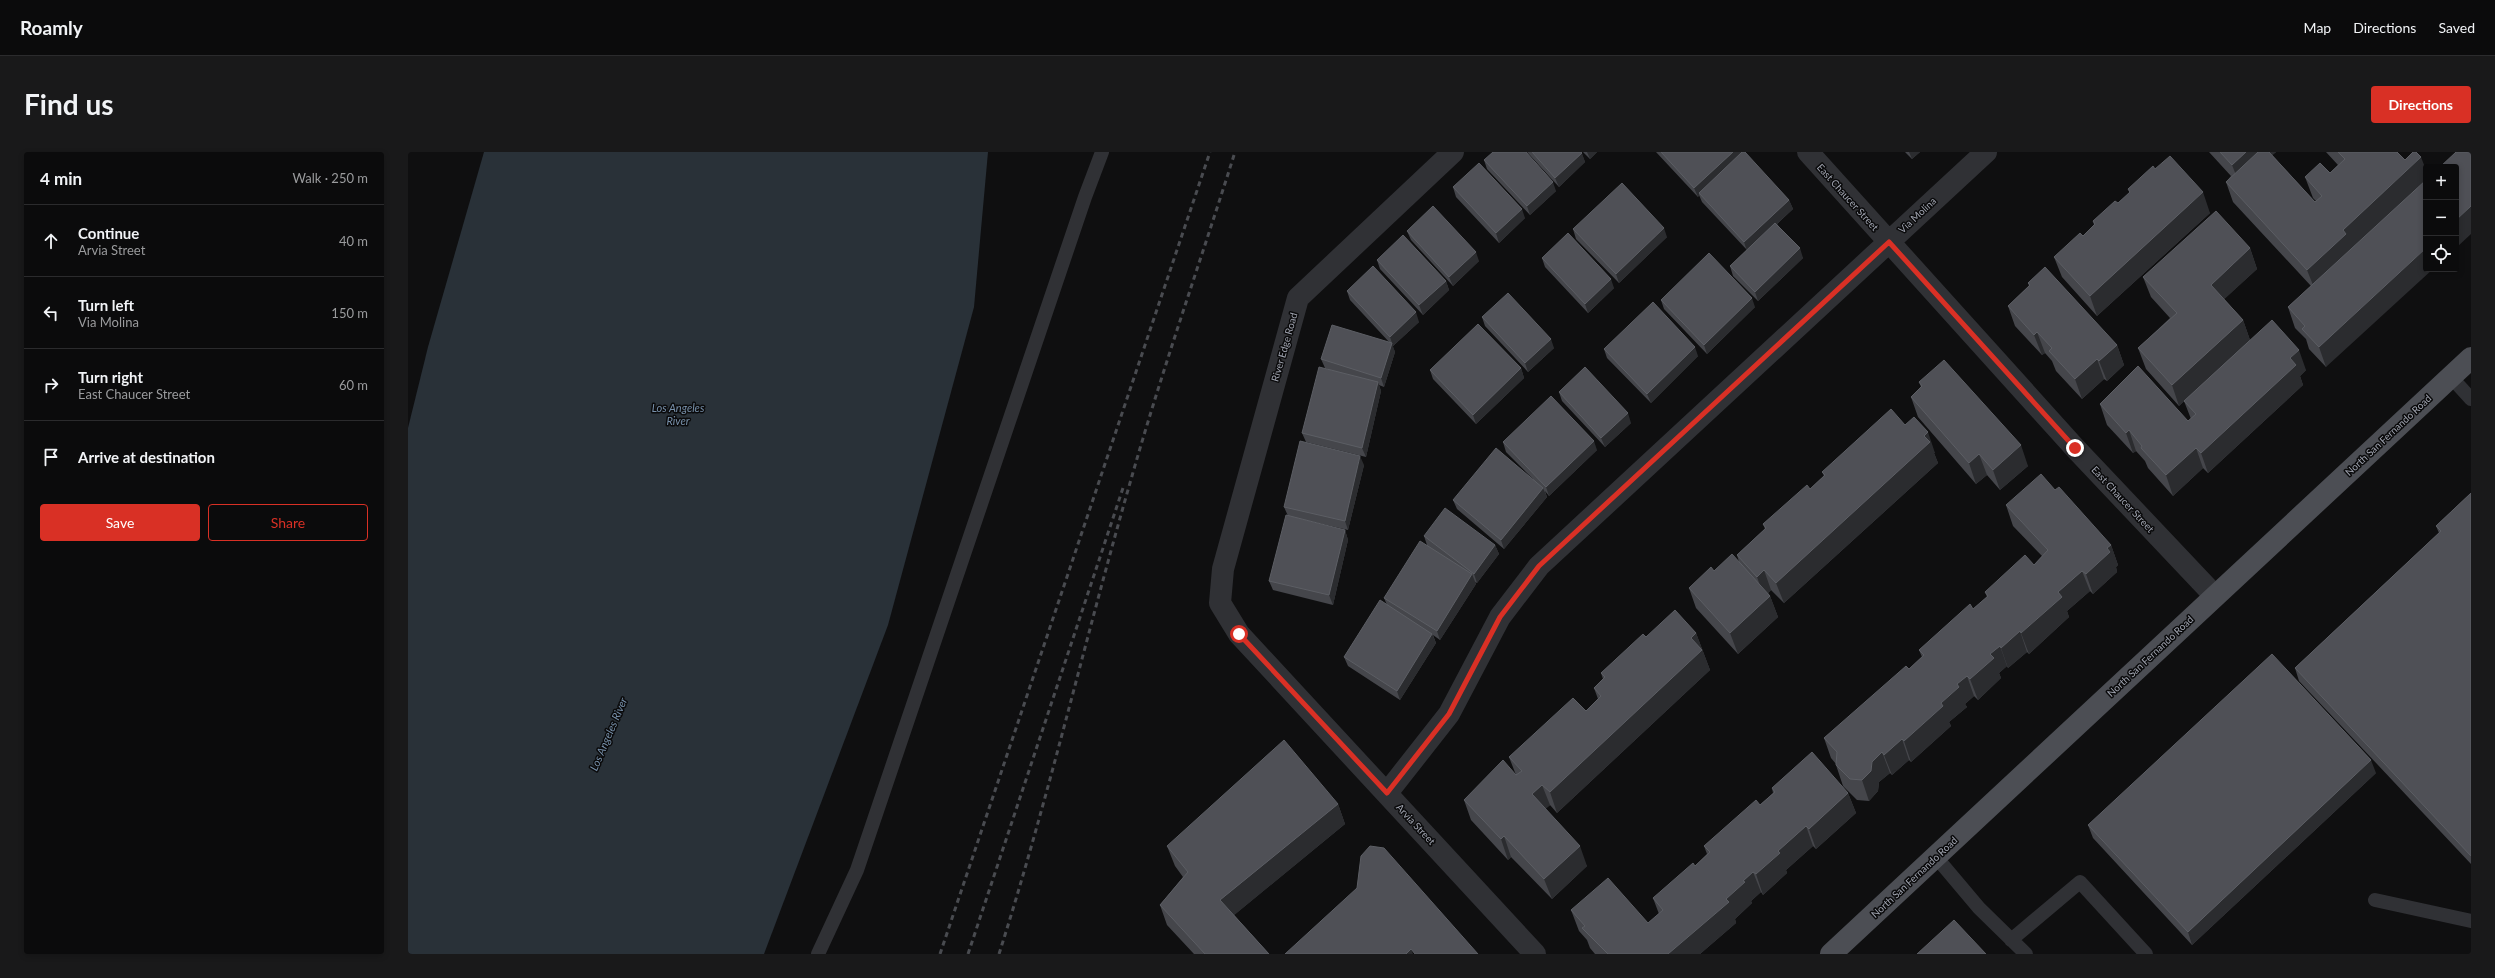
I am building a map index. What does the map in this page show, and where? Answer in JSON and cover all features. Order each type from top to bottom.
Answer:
[{"type":"main road","name":"North San Fernando Road","points":[[1831,954],[2214,595],[2471,358]]},
{"type":"street","name":"River Edge Road","points":[[1220,603],[1223,569],[1298,298],[1453,152]]},
{"type":"street","name":"East Chaucer Street","points":[[1808,152],[2075,448],[2214,595]]},
{"type":"street","name":"Via Molina","points":[[1387,793],[1449,714],[1500,617],[1539,566],[1986,152]]},
{"type":"street","name":"Arvia Street","points":[[1220,603],[1239,634],[1535,954]]},
{"type":"lane","points":[[818,954],[858,870],[1082,204],[1102,152]]},
{"type":"lane","points":[[2451,377],[2471,398]]},
{"type":"lane","points":[[1936,857],[1979,908],[2026,954]]},
{"type":"lane","points":[[2011,940],[2080,882],[2146,954]]},
{"type":"lane","points":[[2375,900],[2471,921]]},
{"type":"water","name":"Los Angeles River","points":[[484,152],[988,152],[974,307],[888,625],[764,954],[408,954],[408,428],[428,347]]},
{"type":"building","points":[[1493,152],[1526,152],[1553,182],[1527,206],[1484,160]]},
{"type":"building","points":[[1532,152],[1581,152],[1582,153],[1555,178]]},
{"type":"building","points":[[1661,152],[1733,152],[1694,188]]},
{"type":"building","points":[[1742,152],[1745,152],[1789,200],[1744,242],[1699,193]]},
{"type":"building","points":[[2220,152],[2246,152],[2232,165]]},
{"type":"building","points":[[2258,152],[2269,152],[2315,202],[2322,196],[2305,177],[2320,163],[2330,173],[2345,159],[2338,152],[2397,152],[2405,160],[2413,152],[2416,152],[2421,157],[2343,230],[2346,234],[2307,270],[2226,182]]},
{"type":"building","points":[[2456,152],[2471,152],[2471,206],[2459,217],[2459,164],[2443,164]]},
{"type":"building","points":[[2170,156],[2203,192],[2090,296],[2054,257],[2080,233],[2083,236],[2095,224],[2093,221],[2115,201],[2118,203],[2130,192],[2128,189],[2153,166],[2155,169]]},
{"type":"building","points":[[1479,163],[1522,209],[1496,233],[1453,187]]},
{"type":"building","points":[[1622,183],[1664,228],[1616,274],[1573,229]]},
{"type":"building","points":[[2423,183],[2423,251],[2319,347],[2302,329],[2305,326],[2288,307]]},
{"type":"building","points":[[1433,206],[1476,252],[1449,277],[1407,231]]},
{"type":"building","points":[[2216,211],[2250,248],[2211,285],[2243,320],[2172,385],[2138,348],[2177,313],[2143,277]]},
{"type":"building","points":[[1775,223],[1800,248],[1755,292],[1730,266]]},
{"type":"building","points":[[1568,233],[1611,279],[1585,304],[1542,258]]},
{"type":"building","points":[[1403,235],[1446,281],[1419,305],[1377,260]]},
{"type":"building","points":[[1709,253],[1752,298],[1704,345],[1661,300]]},
{"type":"building","points":[[1373,266],[1416,312],[1390,337],[1347,291]]},
{"type":"building","points":[[2045,267],[2117,345],[2099,361],[2097,359],[2075,379],[2049,351],[2052,348],[2037,332],[2034,335],[2008,306],[2030,285],[2028,283]]},
{"type":"building","points":[[1508,293],[1551,339],[1525,363],[1482,317]]},
{"type":"building","points":[[1653,302],[1695,347],[1647,394],[1604,349]]},
{"type":"building","points":[[2272,320],[2299,350],[2290,358],[2296,365],[2201,453],[2196,448],[2166,475],[2141,448],[2142,446],[2129,430],[2126,433],[2100,404],[2138,366],[2188,421],[2196,414],[2184,401]]},
{"type":"building","points":[[1478,324],[1521,368],[1473,415],[1430,370]]},
{"type":"building","points":[[1332,325],[1392,343],[1381,378],[1321,359]]},
{"type":"building","points":[[1944,360],[2021,445],[1993,470],[1979,454],[1969,463],[1911,397],[1922,386],[1919,382]]},
{"type":"building","points":[[1319,367],[1378,382],[1362,448],[1302,433]]},
{"type":"building","points":[[1585,367],[1628,413],[1601,438],[1559,392]]},
{"type":"building","points":[[1551,396],[1594,441],[1546,487],[1503,442]]},
{"type":"building","points":[[1891,409],[1905,425],[1914,417],[1928,432],[1924,436],[1930,442],[1776,583],[1764,570],[1757,577],[1737,555],[1766,528],[1763,524],[1807,485],[1810,489],[1825,475],[1822,472]]},
{"type":"building","points":[[1300,441],[1360,456],[1345,521],[1284,507]]},
{"type":"building","points":[[1496,448],[1543,488],[1501,540],[1453,500]]},
{"type":"building","points":[[2041,474],[2055,490],[2059,487],[2111,545],[2107,548],[2110,552],[2086,574],[2082,571],[2058,592],[2062,597],[2021,633],[2020,631],[2001,648],[2000,646],[1990,654],[1994,658],[1970,679],[1967,676],[1957,684],[1959,687],[1941,703],[1943,706],[1904,741],[1902,739],[1884,755],[1882,752],[1872,762],[1871,771],[1862,780],[1850,779],[1836,765],[1837,752],[1824,738],[1906,666],[1909,669],[1924,655],[1919,650],[1970,604],[1973,609],[1988,596],[1985,592],[2025,555],[2034,565],[2048,550],[2006,505]]},
{"type":"building","points":[[2471,493],[2471,856],[2295,668],[2441,531],[2436,526]]},
{"type":"building","points":[[1445,508],[1495,545],[1474,574],[1424,536]]},
{"type":"building","points":[[1286,515],[1345,530],[1329,595],[1269,581]]},
{"type":"building","points":[[1420,541],[1472,574],[1437,631],[1384,598]]},
{"type":"building","points":[[1732,554],[1770,596],[1730,633],[1689,588],[1711,567],[1714,571]]},
{"type":"building","points":[[1380,600],[1432,634],[1397,691],[1344,657]]},
{"type":"building","points":[[1675,610],[1696,633],[1691,638],[1702,650],[1550,792],[1542,785],[1532,794],[1580,846],[1544,879],[1504,836],[1501,839],[1464,800],[1503,760],[1516,775],[1522,771],[1509,757],[1573,698],[1586,711],[1601,696],[1594,688],[1605,677],[1601,673],[1643,634],[1646,637]]},
{"type":"building","points":[[2272,654],[2371,760],[2188,932],[2088,825]]},
{"type":"building","points":[[1284,740],[1338,804],[1220,900],[1269,954],[1205,954],[1160,905],[1188,872],[1167,846]]},
{"type":"building","points":[[1812,752],[1848,793],[1809,829],[1806,826],[1778,851],[1780,853],[1756,874],[1753,872],[1743,881],[1745,882],[1726,899],[1729,902],[1668,954],[1608,954],[1582,928],[1585,926],[1571,910],[1608,878],[1648,923],[1663,910],[1653,898],[1693,863],[1695,866],[1710,852],[1704,846],[1756,800],[1760,805],[1775,792],[1772,788]]},
{"type":"building","points":[[1370,846],[1384,848],[1478,954],[1415,954],[1411,949],[1406,954],[1285,954],[1357,888],[1361,856]]},
{"type":"building","points":[[1954,920],[1986,954],[1917,954]]},
{"type":"railway","points":[[940,954],[1210,152]]},
{"type":"railway","points":[[999,954],[1051,776],[1115,536],[1144,435],[1235,152]]},
{"type":"railway","points":[[968,954],[1124,485]]},
{"type":"route","points":[[1239,634],[1387,793],[1449,714],[1500,617],[1539,566],[1889,242],[2075,448]]}]
